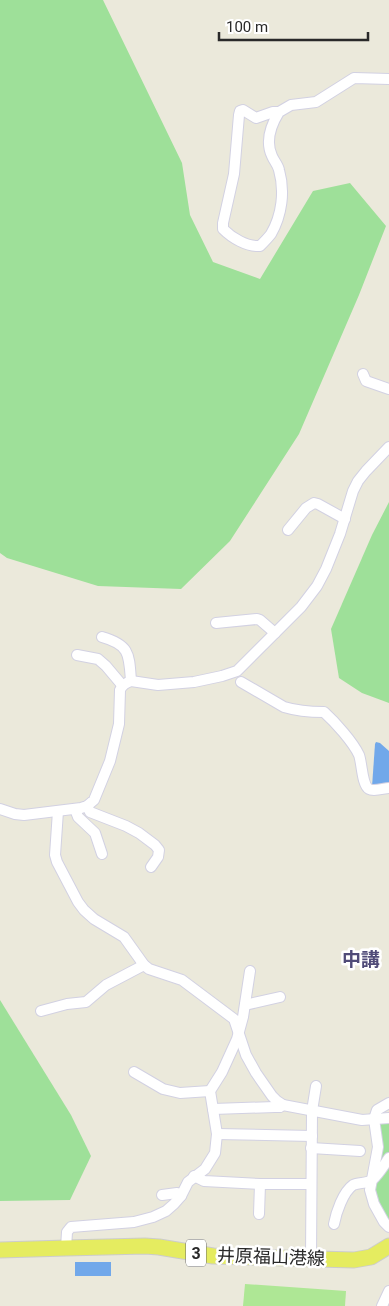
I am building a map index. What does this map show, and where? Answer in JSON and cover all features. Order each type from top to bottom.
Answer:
[{"type":"main road","name":"井原福山港線","points":[[0,1250],[152,1247],[213,1256],[360,1259],[371,1257],[389,1246]]},
{"type":"street","points":[[279,112],[270,130],[269,142],[271,155],[279,168],[282,185],[280,213],[271,235],[260,246],[253,246],[237,239],[223,229],[234,174],[240,111],[244,110],[256,118],[272,112],[279,112],[291,105],[316,102],[354,78],[389,79]]},
{"type":"street","points":[[363,374],[366,381],[389,389]]},
{"type":"street","points":[[78,655],[98,659],[126,683],[194,682],[237,671],[301,607],[317,586],[326,569],[358,480],[389,447]]},
{"type":"street","points":[[288,530],[306,508],[314,503],[345,519]]},
{"type":"street","points":[[216,624],[257,619],[275,633]]},
{"type":"street","points":[[0,809],[24,815],[75,809],[87,806],[94,800],[110,761],[119,724],[120,690],[126,683],[130,661],[125,648],[115,641],[102,637]]},
{"type":"street","points":[[241,682],[284,707],[324,712],[352,744],[359,756],[368,789],[389,788]]},
{"type":"street","points":[[87,806],[90,812],[126,826],[155,845],[159,850],[158,857],[151,867]]},
{"type":"street","points":[[75,809],[78,817],[95,833],[102,854]]},
{"type":"street","points":[[58,811],[57,862],[84,910],[94,919],[124,937],[149,969],[182,980],[234,1019],[246,1055],[256,1073],[277,1102],[283,1105],[362,1120],[389,1118]]},
{"type":"street","points":[[41,1011],[67,1004],[86,1002],[106,985],[144,965]]},
{"type":"street","points":[[66,1248],[67,1232],[71,1227],[134,1222],[166,1211],[181,1196],[188,1182],[205,1169],[215,1153],[217,1134],[210,1091],[232,1052],[242,1023],[250,971]]},
{"type":"street","points":[[245,1005],[280,998]]},
{"type":"street","points":[[134,1072],[163,1089],[180,1093],[210,1091]]},
{"type":"street","points":[[311,1258],[312,1111],[316,1086]]},
{"type":"street","points":[[389,1103],[377,1110],[374,1119],[378,1147],[370,1190],[374,1204],[389,1227]]},
{"type":"street","points":[[213,1109],[275,1108],[283,1105]]},
{"type":"street","points":[[217,1134],[312,1136]]},
{"type":"street","points":[[311,1148],[360,1151]]},
{"type":"street","points":[[334,1224],[335,1216],[342,1200],[350,1188],[371,1180],[389,1158]]},
{"type":"street","points":[[194,1176],[204,1181],[311,1184]]},
{"type":"street","points":[[259,1214],[260,1184]]},
{"type":"street","points":[[162,1195],[177,1193],[181,1196]]},
{"type":"street","points":[[382,1306],[389,1291]]},
{"type":"green space","points":[[0,0],[103,0],[182,163],[190,215],[213,262],[260,279],[313,191],[350,183],[386,226],[359,295],[299,434],[230,541],[181,589],[98,586],[7,558],[0,553]]},
{"type":"green space","points":[[389,502],[389,703],[362,693],[339,678],[331,629],[372,535]]},
{"type":"green space","points":[[0,1000],[71,1115],[91,1156],[70,1200],[0,1201]]},
{"type":"green space","points":[[380,1122],[389,1123],[389,1221],[377,1203],[375,1186]]},
{"type":"green space","points":[[245,1284],[346,1291],[345,1306],[243,1306]]},
{"type":"water","points":[[376,742],[389,751],[389,785],[372,787],[375,744]]},
{"type":"water","points":[[75,1262],[111,1262],[111,1276],[75,1276]]},
{"type":"district","name":"中講","points":[[361,959]]}]
